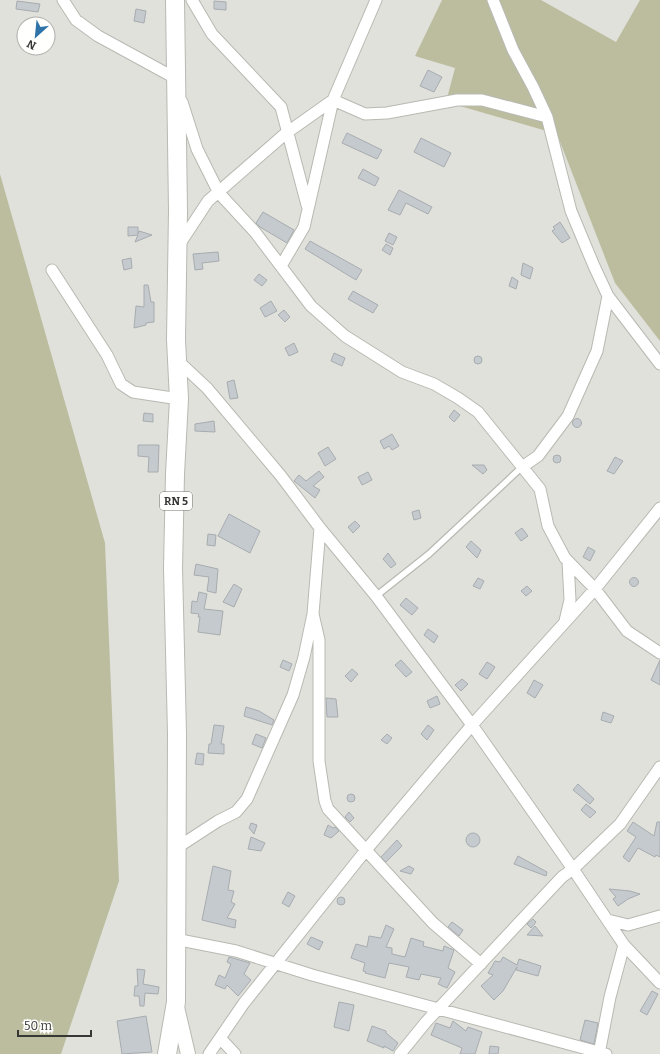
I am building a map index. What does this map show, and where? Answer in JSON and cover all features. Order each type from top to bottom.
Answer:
[{"type":"main road","name":"RN 5","points":[[174,0],[178,212],[176,249],[177,360],[179,399],[175,474],[173,568],[177,734],[175,849],[176,1002]]},
{"type":"main road","points":[[167,1054],[176,1002]]},
{"type":"street","points":[[63,0],[76,20],[98,36],[175,78],[187,121],[197,149],[219,193],[255,232],[311,306],[345,336],[402,372],[434,384],[478,412],[540,489],[548,526],[568,561],[595,589],[627,631],[660,653]]},
{"type":"street","points":[[192,0],[212,34],[281,107],[289,131],[308,208]]},
{"type":"street","points":[[281,266],[304,227],[333,100],[376,0]]},
{"type":"street","points":[[493,0],[513,50],[533,87],[547,118],[571,211],[608,296],[660,364]]},
{"type":"street","points":[[176,249],[208,201],[289,131],[333,100]]},
{"type":"street","points":[[333,100],[365,114],[387,113],[457,100],[482,100],[547,118]]},
{"type":"street","points":[[52,270],[107,355],[121,384],[133,392],[179,399]]},
{"type":"street","points":[[522,467],[538,456],[568,416],[597,351],[608,296]]},
{"type":"street","points":[[177,360],[207,388],[281,476],[320,528],[376,596],[472,725],[573,869],[624,945],[660,983]]},
{"type":"street","points":[[209,1054],[244,1003],[366,850],[472,725],[595,589],[660,508]]},
{"type":"street","points":[[175,849],[236,812],[247,799],[292,695],[313,614],[320,528]]},
{"type":"street","points":[[564,622],[570,600],[568,561]]},
{"type":"street","points":[[313,614],[319,640],[319,761],[325,801],[328,808],[340,824],[433,923],[481,964]]},
{"type":"street","points":[[400,1054],[439,1009],[562,877],[573,869],[620,824],[660,767]]},
{"type":"street","points":[[608,920],[628,925],[660,916]]},
{"type":"street","points":[[175,939],[236,951],[312,975],[601,1054],[610,997],[624,945]]},
{"type":"street","points":[[176,1002],[188,1054]]},
{"type":"street","points":[[220,1038],[235,1054]]},
{"type":"lane","points":[[376,596],[429,554],[522,467]]},
{"type":"green space","points":[[442,0],[541,0],[616,42],[640,0],[660,0],[660,341],[615,283],[557,134],[446,102],[455,68],[415,56]]},
{"type":"green space","points":[[0,174],[105,543],[119,881],[61,1054],[0,1054]]},
{"type":"building","points":[[17,1],[40,4],[38,12],[16,9]]},
{"type":"building","points":[[214,1],[226,2],[226,10],[214,9]]},
{"type":"building","points":[[136,9],[146,11],[144,23],[134,21]]},
{"type":"building","points":[[428,70],[442,77],[434,92],[420,86]]},
{"type":"building","points":[[347,133],[382,150],[377,159],[342,143]]},
{"type":"building","points":[[421,138],[451,153],[444,167],[414,152]]},
{"type":"building","points":[[363,169],[379,178],[375,186],[358,178]]},
{"type":"building","points":[[399,190],[432,207],[428,214],[406,203],[400,215],[388,210]]},
{"type":"building","points":[[263,212],[294,230],[287,243],[256,223]]},
{"type":"building","points":[[560,222],[570,238],[562,243],[552,231],[555,229],[553,227]]},
{"type":"building","points":[[128,227],[138,227],[138,234],[139,231],[152,235],[135,242],[138,235],[128,236]]},
{"type":"building","points":[[389,233],[397,237],[393,245],[385,241]]},
{"type":"building","points":[[310,241],[362,270],[356,280],[305,249]]},
{"type":"building","points":[[386,244],[393,248],[390,255],[382,250]]},
{"type":"building","points":[[218,252],[219,261],[202,263],[203,269],[195,270],[193,254]]},
{"type":"building","points":[[131,258],[132,268],[124,270],[122,260]]},
{"type":"building","points":[[523,263],[533,268],[530,279],[521,275]]},
{"type":"building","points":[[259,274],[267,280],[262,286],[254,280]]},
{"type":"building","points":[[512,277],[518,281],[516,289],[509,286]]},
{"type":"building","points":[[144,285],[148,285],[151,302],[154,302],[154,322],[146,323],[146,325],[134,328],[136,306],[144,307]]},
{"type":"building","points":[[353,291],[378,305],[373,313],[348,299]]},
{"type":"building","points":[[271,301],[277,311],[265,317],[260,308]]},
{"type":"building","points":[[284,310],[290,317],[285,322],[278,315]]},
{"type":"building","points":[[294,343],[298,352],[289,356],[285,348]]},
{"type":"building","points":[[334,353],[345,358],[342,366],[331,361]]},
{"type":"building","points":[[476,356],[480,356],[482,360],[480,364],[476,364],[474,362],[474,358]]},
{"type":"building","points":[[234,380],[238,398],[230,399],[227,382]]},
{"type":"building","points":[[454,410],[460,415],[454,422],[449,417]]},
{"type":"building","points":[[144,413],[153,414],[153,422],[143,421]]},
{"type":"building","points":[[575,419],[579,419],[581,423],[579,427],[575,427],[573,425],[573,421]]},
{"type":"building","points":[[214,421],[215,432],[195,431],[195,424]]},
{"type":"building","points":[[392,434],[399,446],[392,450],[389,446],[384,449],[380,441]]},
{"type":"building","points":[[138,445],[159,445],[158,472],[148,472],[149,457],[138,456]]},
{"type":"building","points":[[328,447],[336,459],[325,466],[318,453]]},
{"type":"building","points":[[555,455],[559,455],[561,459],[559,463],[555,463],[553,461],[553,457]]},
{"type":"building","points":[[615,457],[623,461],[614,474],[607,471]]},
{"type":"building","points":[[472,465],[484,465],[487,470],[483,474]]},
{"type":"building","points":[[319,471],[324,477],[313,486],[320,490],[315,498],[294,481],[299,475],[306,481]]},
{"type":"building","points":[[368,472],[372,480],[362,485],[358,477]]},
{"type":"building","points":[[419,510],[421,518],[414,520],[412,512]]},
{"type":"building","points":[[229,514],[260,531],[250,553],[218,536]]},
{"type":"building","points":[[355,521],[360,526],[353,533],[348,527]]},
{"type":"building","points":[[522,528],[528,536],[521,541],[515,533]]},
{"type":"building","points":[[208,534],[216,535],[215,546],[207,545]]},
{"type":"building","points":[[471,541],[481,550],[477,558],[466,547]]},
{"type":"building","points":[[588,547],[595,551],[590,561],[583,557]]},
{"type":"building","points":[[388,553],[396,564],[391,568],[383,559]]},
{"type":"building","points":[[196,564],[218,569],[216,593],[207,591],[209,577],[194,575]]},
{"type":"building","points":[[634,577],[639,582],[634,587],[629,582]]},
{"type":"building","points":[[478,578],[484,581],[480,589],[473,586]]},
{"type":"building","points":[[234,584],[242,589],[234,607],[223,602]]},
{"type":"building","points":[[527,586],[532,591],[526,596],[521,591]]},
{"type":"building","points":[[199,592],[207,594],[204,609],[223,611],[220,635],[198,632],[199,614],[191,613],[192,601],[197,602]]},
{"type":"building","points":[[406,598],[418,608],[412,615],[400,605]]},
{"type":"building","points":[[428,629],[438,636],[434,643],[424,635]]},
{"type":"building","points":[[283,660],[292,664],[289,671],[280,667]]},
{"type":"building","points":[[401,660],[412,672],[406,677],[395,665]]},
{"type":"building","points":[[660,660],[660,685],[651,680]]},
{"type":"building","points":[[487,662],[495,667],[487,679],[479,674]]},
{"type":"building","points":[[352,669],[358,674],[351,682],[345,676]]},
{"type":"building","points":[[462,679],[468,684],[461,691],[455,685]]},
{"type":"building","points":[[534,680],[543,685],[535,698],[527,693]]},
{"type":"building","points":[[437,696],[440,704],[430,708],[427,701]]},
{"type":"building","points":[[326,698],[336,699],[338,717],[327,717]]},
{"type":"building","points":[[246,707],[259,711],[274,720],[272,725],[244,716]]},
{"type":"building","points":[[603,712],[614,716],[611,723],[601,720]]},
{"type":"building","points":[[214,725],[224,726],[221,744],[224,744],[224,754],[208,753]]},
{"type":"building","points":[[428,725],[434,730],[427,740],[421,734]]},
{"type":"building","points":[[256,734],[266,738],[262,748],[252,744]]},
{"type":"building","points":[[387,734],[392,738],[387,744],[381,740]]},
{"type":"building","points":[[197,753],[204,754],[203,765],[195,764]]},
{"type":"building","points":[[578,784],[594,799],[590,804],[573,790]]},
{"type":"building","points":[[351,794],[354,795],[354,801],[351,802],[348,801],[347,798],[348,795]]},
{"type":"building","points":[[586,804],[596,812],[590,818],[581,810]]},
{"type":"building","points":[[349,812],[354,818],[350,822],[345,817]]},
{"type":"building","points":[[633,822],[654,836],[657,822],[660,822],[660,857],[656,855],[655,857],[638,848],[629,862],[623,857],[636,837],[627,831]]},
{"type":"building","points":[[251,823],[257,825],[254,834],[249,828]]},
{"type":"building","points":[[328,825],[333,828],[335,827],[339,831],[331,838],[324,835]]},
{"type":"building","points":[[470,833],[476,833],[480,837],[480,843],[476,847],[470,847],[466,843],[466,837]]},
{"type":"building","points":[[251,837],[265,843],[261,851],[248,849]]},
{"type":"building","points":[[397,840],[402,846],[386,862],[381,857]]},
{"type":"building","points":[[518,856],[547,872],[546,876],[514,864]]},
{"type":"building","points":[[213,866],[231,871],[228,890],[234,891],[231,902],[235,904],[227,918],[236,920],[235,928],[202,920]]},
{"type":"building","points":[[409,866],[414,869],[411,874],[400,871]]},
{"type":"building","points":[[609,889],[630,891],[640,894],[628,899],[618,906],[613,899],[616,897]]},
{"type":"building","points":[[288,892],[295,896],[289,907],[282,903]]},
{"type":"building","points":[[339,897],[343,897],[345,901],[343,905],[339,905],[337,903],[337,899]]},
{"type":"building","points":[[533,919],[536,922],[531,928],[527,924]]},
{"type":"building","points":[[452,922],[463,930],[459,936],[448,927]]},
{"type":"building","points":[[386,925],[394,929],[386,947],[392,948],[392,954],[405,957],[411,938],[424,942],[423,946],[443,951],[444,946],[454,950],[448,968],[455,972],[447,988],[438,984],[441,978],[421,974],[419,980],[406,977],[409,967],[389,963],[385,978],[365,973],[366,972],[363,971],[365,963],[351,958],[356,944],[367,947],[369,936],[381,938]]},
{"type":"building","points":[[535,926],[543,936],[527,935]]},
{"type":"building","points":[[311,937],[323,942],[319,950],[307,944]]},
{"type":"building","points":[[229,957],[250,963],[244,974],[251,980],[238,996],[227,985],[225,989],[215,985],[219,975],[225,978],[231,964],[227,962]]},
{"type":"building","points":[[503,957],[517,965],[519,959],[541,966],[538,976],[516,970],[517,967],[503,991],[494,1000],[481,986],[493,975],[488,973],[495,961],[500,962]]},
{"type":"building","points":[[137,969],[145,970],[143,984],[159,987],[158,994],[145,993],[144,1006],[140,1006],[139,996],[134,996],[135,986],[138,986]]},
{"type":"building","points":[[652,991],[658,994],[647,1015],[640,1011]]},
{"type":"building","points":[[339,1002],[354,1005],[349,1031],[334,1027]]},
{"type":"building","points":[[146,1016],[152,1052],[122,1054],[117,1021]]},
{"type":"building","points":[[585,1020],[598,1023],[594,1044],[580,1040]]},
{"type":"building","points":[[453,1021],[466,1031],[468,1027],[482,1032],[475,1054],[460,1054],[462,1048],[431,1035],[436,1023],[450,1028]]},
{"type":"building","points":[[372,1026],[386,1031],[386,1033],[398,1043],[393,1051],[384,1046],[384,1048],[367,1041]]},
{"type":"building","points":[[490,1046],[499,1047],[498,1054],[489,1054]]}]
